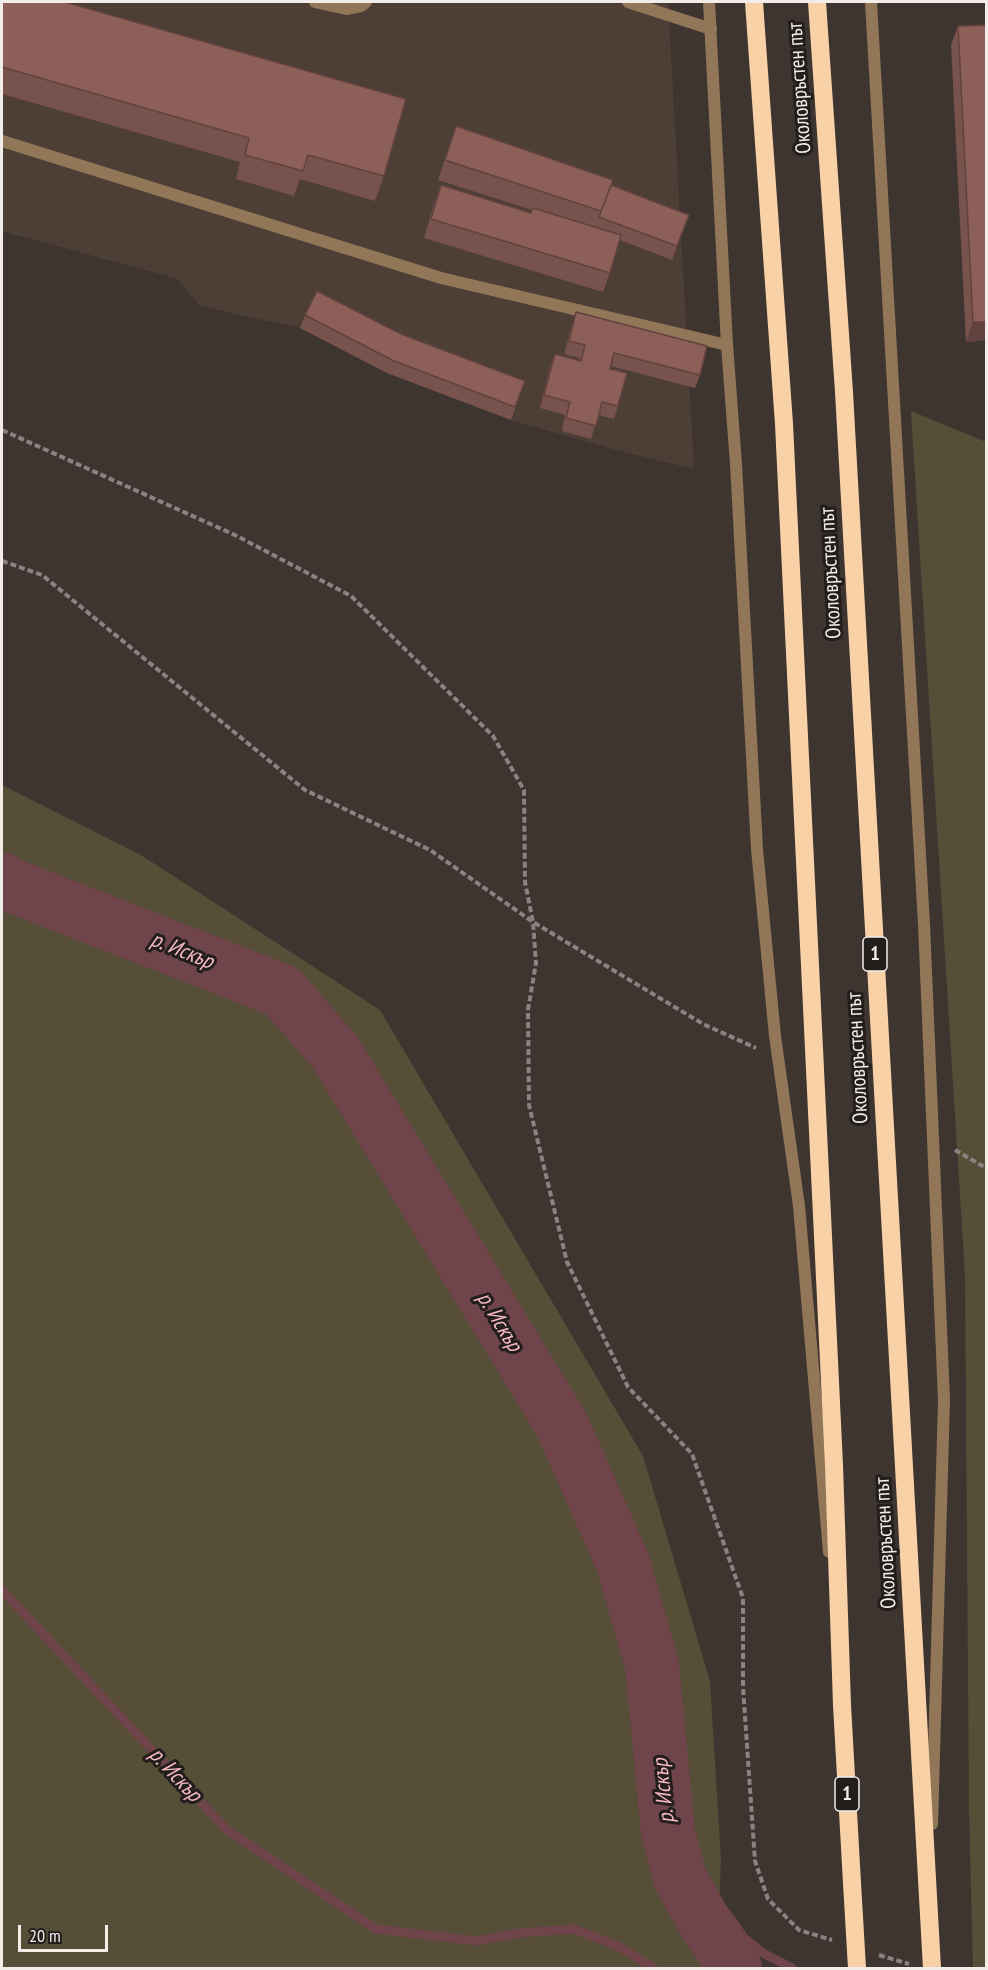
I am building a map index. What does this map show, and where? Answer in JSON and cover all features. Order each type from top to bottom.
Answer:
[{"type":"highway","name":"Околовръстен път","points":[[754,2],[784,424],[834,1465],[842,1705],[857,1968]]},
{"type":"highway","name":"Околовръстен път","points":[[816,2],[844,392],[932,1968]]},
{"type":"street","points":[[315,2],[346,9],[361,6],[366,2]]},
{"type":"street","points":[[628,2],[711,29]]},
{"type":"street","points":[[709,2],[757,849],[779,1058],[799,1206],[842,1705]]},
{"type":"street","points":[[871,2],[924,924],[944,1400],[929,1906]]},
{"type":"street","points":[[2,141],[441,278],[727,345]]},
{"type":"path","points":[[2,430],[237,536],[351,596],[493,736],[525,790],[525,882],[533,922],[536,963],[528,1011],[529,1105],[567,1262],[628,1387],[692,1454],[743,1598],[743,1687],[755,1861],[768,1899],[799,1930],[833,1940]]},
{"type":"path","points":[[2,561],[42,575],[305,790],[430,850],[533,922],[703,1024],[779,1058]]},
{"type":"path","points":[[933,1138],[987,1168]]},
{"type":"path","points":[[879,1954],[913,1965]]},
{"type":"shaded area","points":[[2,2],[668,2],[694,469],[511,420],[387,373],[300,328],[200,306],[178,279],[2,231]]},
{"type":"shaded area","points":[[911,411],[986,442],[986,1968],[973,1968],[969,1810],[965,1274]]},
{"type":"shaded area","points":[[2,785],[141,855],[380,1010],[643,1456],[710,1681],[721,1859],[717,1968],[2,1968]]},
{"type":"shaded area","points":[[722,1949],[751,1968],[730,1968]]},
{"type":"building","points":[[2,2],[65,2],[406,99],[384,176],[308,155],[303,171],[245,155],[249,138],[2,67]]},
{"type":"building","points":[[987,25],[987,322],[973,322],[958,26]]},
{"type":"building","points":[[456,126],[613,180],[601,211],[445,160]]},
{"type":"building","points":[[441,185],[531,213],[533,208],[621,235],[610,273],[431,219]]},
{"type":"building","points":[[611,185],[689,215],[677,246],[599,217]]},
{"type":"building","points":[[317,291],[401,334],[525,381],[515,407],[392,360],[305,315]]},
{"type":"building","points":[[576,312],[707,346],[700,375],[614,353],[610,369],[627,373],[618,406],[602,402],[596,426],[566,418],[570,402],[544,395],[555,354],[581,361],[585,345],[569,341]]},
{"type":"waterway","name":"р. Искър","points":[[2,879],[13,886],[282,991],[335,1052],[562,1425],[623,1563],[652,1665],[668,1832],[680,1878],[701,1916],[735,1968]]},
{"type":"waterway","name":"р. Искър","points":[[2,1590],[227,1830],[376,1929],[477,1941],[518,1933],[574,1929],[620,1947],[653,1968]]},
{"type":"waterway","points":[[680,1878],[707,1894],[731,1919],[744,1938],[763,1953],[792,1968]]}]
